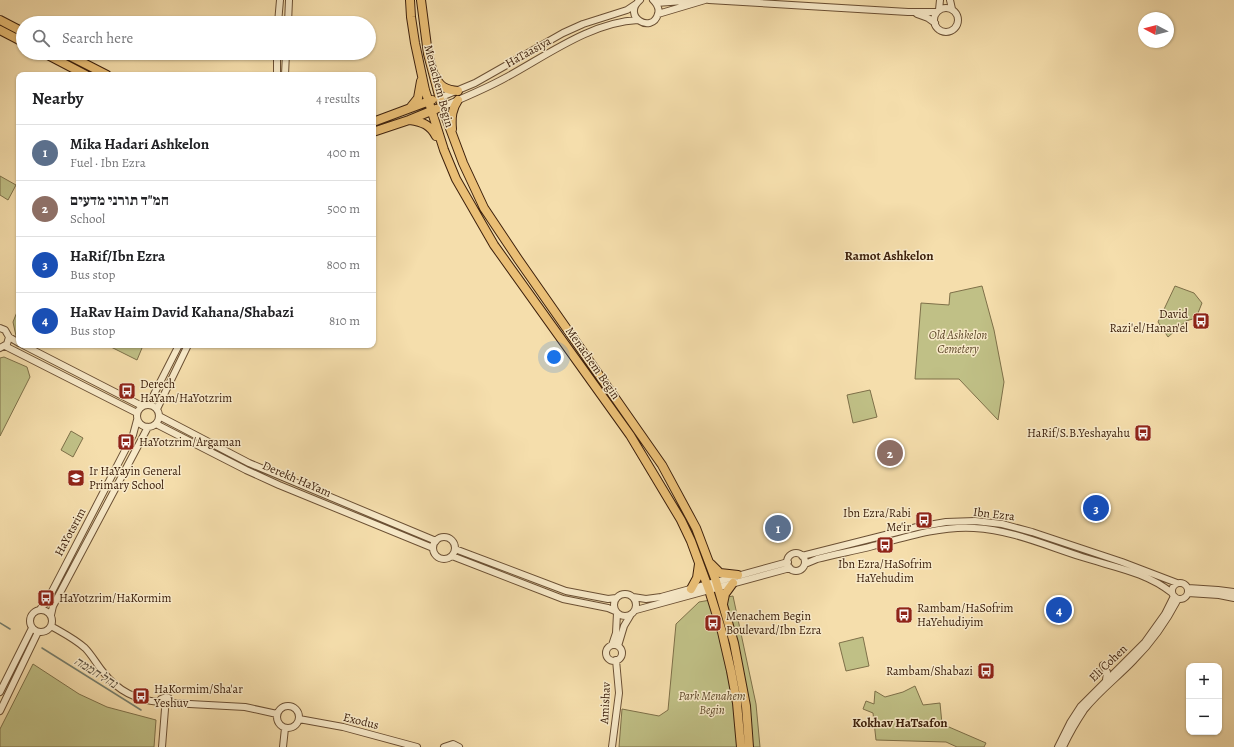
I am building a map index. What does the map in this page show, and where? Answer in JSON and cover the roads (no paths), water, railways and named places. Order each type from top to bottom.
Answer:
[{"type":"main road","name":"Menachem Begin","points":[[410,0],[411,17],[428,102],[444,150],[456,179],[494,245],[630,436],[681,520],[691,541],[708,587],[732,671],[737,703],[741,747]]},
{"type":"main road","name":"Menachem Begin","points":[[421,0],[430,64],[439,98],[455,145],[484,208],[662,466],[696,528],[717,584],[734,643],[746,706],[749,747]]},
{"type":"main road","points":[[0,20],[16,28]]},
{"type":"main road","points":[[0,30],[16,38]]},
{"type":"main road","points":[[57,60],[80,72]]},
{"type":"main road","points":[[77,60],[100,72]]},
{"type":"main road","points":[[430,64],[440,85],[445,89],[458,91]]},
{"type":"main road","points":[[408,109],[417,101],[421,72]]},
{"type":"main road","points":[[376,121],[439,98]]},
{"type":"main road","points":[[455,145],[452,129],[452,114],[458,100]]},
{"type":"main road","name":"HaTaasiya","points":[[376,131],[442,107]]},
{"type":"main road","points":[[409,120],[424,123],[430,127],[444,150]]},
{"type":"main road","points":[[691,589],[695,584],[699,572],[698,560]]},
{"type":"main road","points":[[708,560],[720,573],[738,575]]},
{"type":"main road","points":[[723,604],[725,594],[733,583]]},
{"type":"street","points":[[279,16],[280,0]]},
{"type":"street","points":[[289,16],[290,0]]},
{"type":"street","points":[[699,0],[655,1],[658,6],[658,14],[705,0]]},
{"type":"street","points":[[709,0],[908,12],[938,11],[946,7],[957,13],[959,19],[958,25],[954,30],[944,32],[939,30],[934,23],[924,16],[908,12]]},
{"type":"street","points":[[934,23],[934,17],[938,11],[940,0]]},
{"type":"street","points":[[950,0],[952,9]]},
{"type":"street","points":[[638,2],[634,7],[634,14],[638,20]]},
{"type":"street","name":"HaTaasiya","points":[[439,98],[475,83],[570,30],[597,18],[627,10],[638,2]]},
{"type":"street","name":"HaTaasiya","points":[[442,107],[480,91],[590,32],[624,21],[638,20],[643,23],[650,23],[654,21],[658,14]]},
{"type":"street","points":[[277,60],[277,72]]},
{"type":"street","points":[[285,72],[286,60]]},
{"type":"street","points":[[0,328],[5,330],[9,337],[16,341]]},
{"type":"street","points":[[9,337],[8,342],[2,347],[137,413]]},
{"type":"street","points":[[29,348],[142,406]]},
{"type":"street","points":[[149,404],[177,348]]},
{"type":"street","points":[[157,408],[149,404],[142,406],[137,413],[137,420],[141,425],[148,427],[156,424],[159,416],[157,408],[187,348]]},
{"type":"street","name":"Derekh HaYam","points":[[159,416],[249,463],[436,541]]},
{"type":"street","name":"HaYotsrim","points":[[39,610],[46,603],[133,435],[137,420]]},
{"type":"street","name":"Derekh HaYam","points":[[156,424],[273,482],[433,548]]},
{"type":"street","name":"HaYotsrim","points":[[51,615],[53,606],[148,427]]},
{"type":"street","name":"Ibn Ezra","points":[[802,556],[917,527],[946,522],[975,521],[1002,524],[1032,532],[1122,562],[1176,583]]},
{"type":"street","name":"Ibn Ezra","points":[[805,564],[829,556],[918,534],[947,528],[974,528],[1007,533],[1083,558],[1126,570],[1150,579],[1163,586],[1175,596]]},
{"type":"street","points":[[442,537],[449,538],[453,541],[455,549],[452,556],[445,559],[440,559],[434,553],[433,548],[436,541],[442,537]]},
{"type":"street","points":[[455,549],[566,591],[608,599],[616,598],[622,594],[633,597],[654,598],[691,589],[708,587]]},
{"type":"street","points":[[798,553],[805,560],[805,564],[799,570],[794,570],[789,565],[790,556],[792,554],[798,553]]},
{"type":"street","points":[[452,556],[563,599],[608,608],[624,617],[630,616]]},
{"type":"street","points":[[615,645],[621,649],[622,653],[616,660],[610,659],[606,654],[607,649],[615,645],[630,616],[636,610],[717,584],[738,575],[789,565]]},
{"type":"street","points":[[717,584],[733,583],[789,565]]},
{"type":"street","points":[[1176,583],[1183,583],[1188,591],[1183,598],[1175,596],[1172,587],[1176,583]]},
{"type":"street","points":[[1188,591],[1218,590],[1234,592]]},
{"type":"street","points":[[1188,591],[1234,598]]},
{"type":"street","name":"Eli Cohen","points":[[1058,747],[1070,722],[1078,711],[1105,681],[1145,642],[1165,614],[1175,596]]},
{"type":"street","name":"Eli Cohen","points":[[1063,747],[1074,724],[1085,709],[1100,692],[1134,660],[1162,628],[1175,596]]},
{"type":"street","points":[[633,597],[636,603],[636,610]]},
{"type":"street","points":[[615,645],[616,612],[614,604],[616,598]]},
{"type":"street","points":[[39,610],[47,611],[51,615],[51,626],[47,630],[38,632],[32,628],[30,617],[34,612],[39,610]]},
{"type":"street","points":[[51,626],[74,639],[85,649],[112,682],[120,689],[138,698],[159,702]]},
{"type":"street","points":[[0,692],[32,628]]},
{"type":"street","points":[[0,711],[38,632]]},
{"type":"street","name":"Amishav","points":[[612,747],[619,693],[616,660]]},
{"type":"street","points":[[1103,665],[1107,672],[1105,681]]},
{"type":"street","points":[[159,702],[162,698],[166,697],[169,698],[171,703]]},
{"type":"street","points":[[159,702],[160,706],[165,709]]},
{"type":"street","points":[[165,709],[169,708],[171,703]]},
{"type":"street","points":[[171,703],[245,707],[277,714]]},
{"type":"street","points":[[289,706],[296,709],[299,715],[298,719],[294,726],[286,728],[278,721],[277,714],[280,709],[289,706]]},
{"type":"street","points":[[162,747],[165,709]]},
{"type":"street","name":"Exodus","points":[[298,719],[343,727],[417,747]]},
{"type":"street","points":[[283,747],[286,728]]},
{"type":"street","points":[[444,747],[453,744],[459,747]]},
{"type":"waterway","name":"נחל חממה","points":[[0,623],[10,629]]},
{"type":"waterway","name":"נחל חממה","points":[[42,648],[141,710]]},
{"type":"place","name":"David Razi'el/Hanan'el","points":[[1201,321]]},
{"type":"place","name":"Derech HaYam/HaYotzrim","points":[[127,391]]},
{"type":"place","name":"HaRif/S.B.Yeshayahu","points":[[1143,433]]},
{"type":"place","name":"HaYotzrim/Argaman","points":[[126,442]]},
{"type":"place","name":"חמ\"ד תורני מדעים","points":[[890,453]]},
{"type":"place","name":"Ir HaYayin General Primary School","points":[[76,478]]},
{"type":"place","name":"HaRif/Ibn Ezra","points":[[1096,508]]},
{"type":"place","name":"Ibn Ezra/Rabi Me'ir","points":[[924,520]]},
{"type":"place","name":"Mika Hadari Ashkelon","points":[[778,528]]},
{"type":"place","name":"Ibn Ezra/HaSofrim HaYehudim","points":[[885,545]]},
{"type":"place","name":"HaYotzrim/HaKormim","points":[[46,598]]},
{"type":"place","name":"HaRav Haim David Kahana/Shabazi","points":[[1059,610]]},
{"type":"place","name":"Rambam/HaSofrim HaYehudiyim","points":[[904,615]]},
{"type":"place","name":"Menachem Begin Boulevard/Ibn Ezra","points":[[713,623]]},
{"type":"place","name":"Rambam/Shabazi","points":[[986,671]]},
{"type":"place","name":"HaKormim/Sha'ar Yeshuv","points":[[141,696]]},
{"type":"district","name":"Ramot Ashkelon","points":[[889,255]]},
{"type":"district","name":"Kokhav HaTsafon","points":[[900,722]]},
{"type":"park label","name":"Old Ashkelon Cemetery","points":[[958,342]]},
{"type":"park label","name":"Park Menahem Begin","points":[[712,703]]}]
